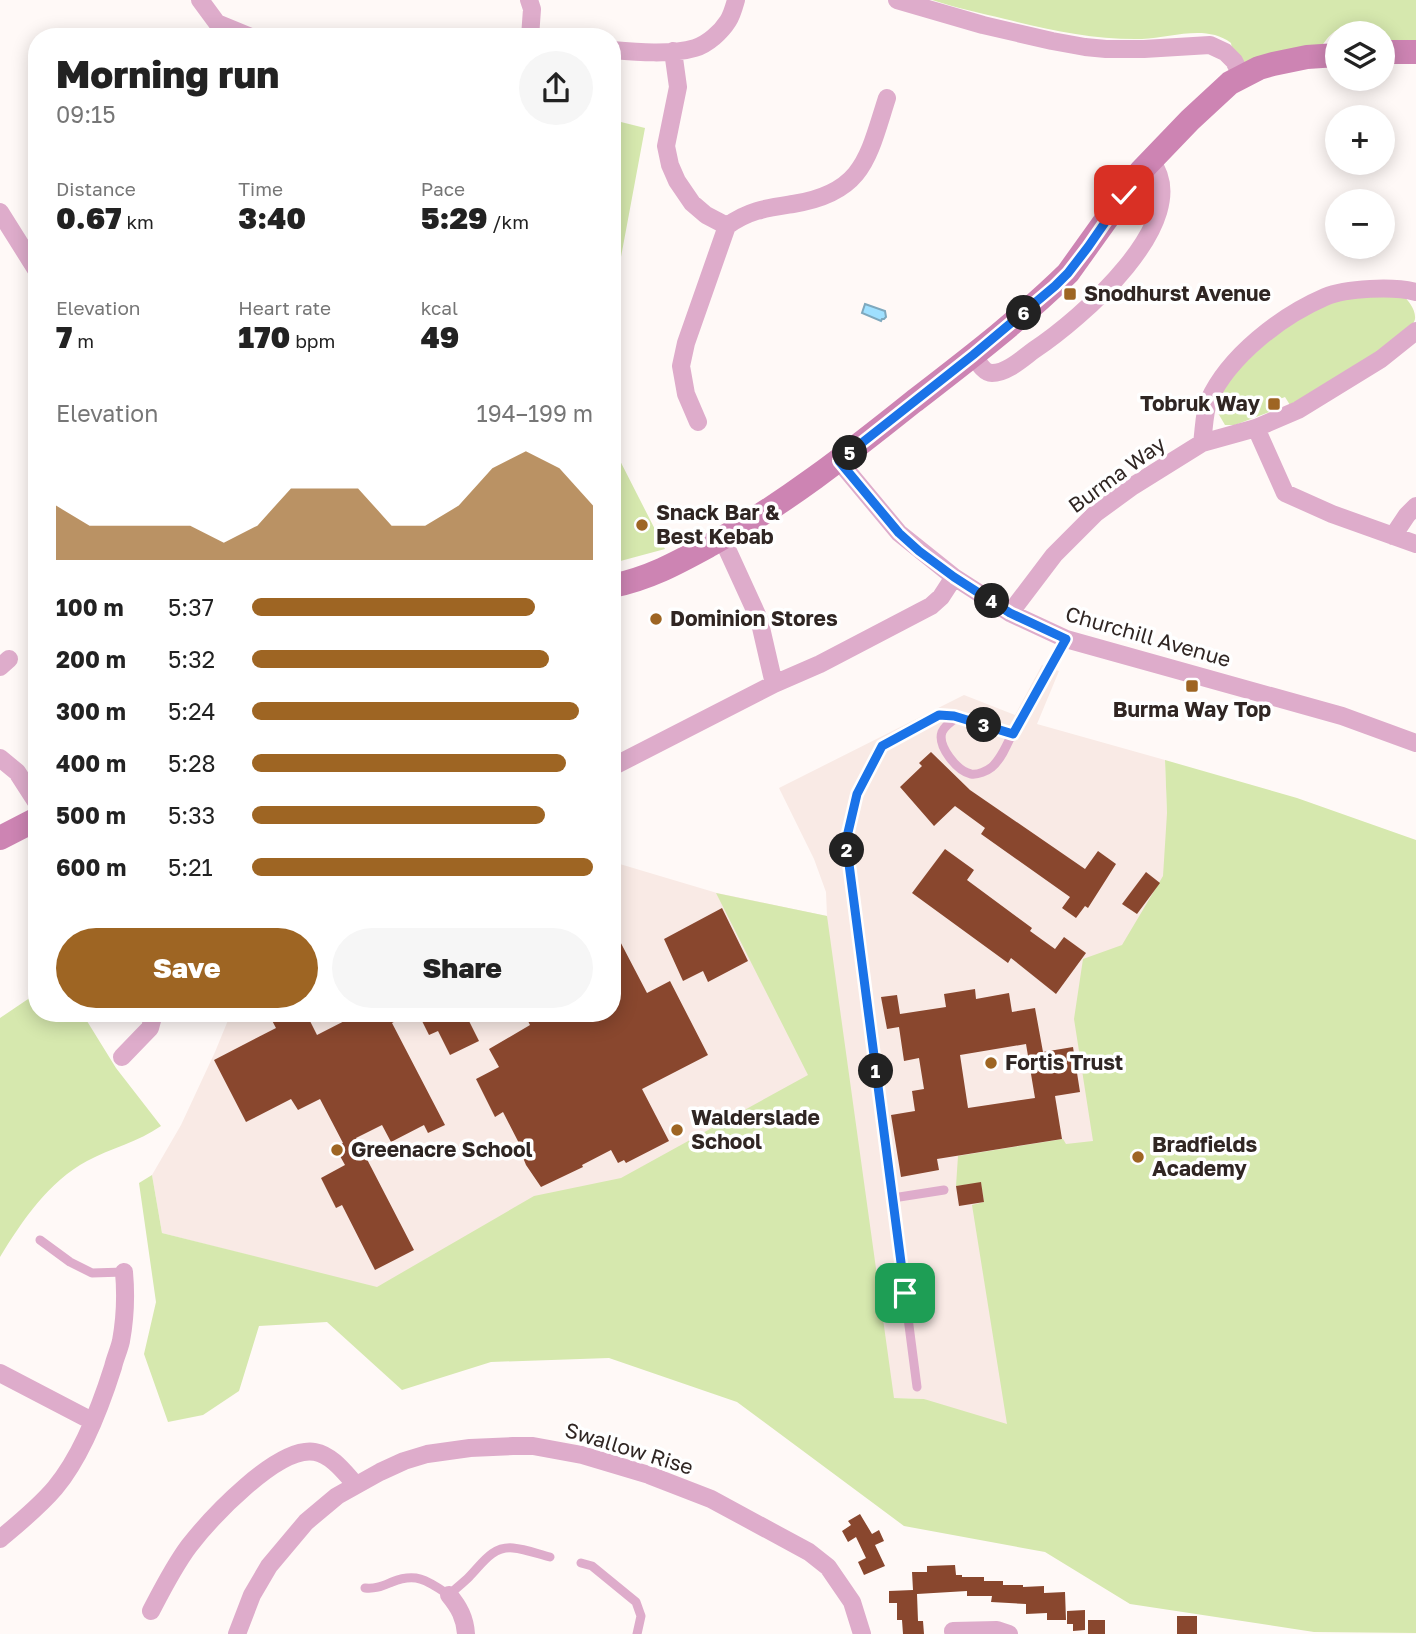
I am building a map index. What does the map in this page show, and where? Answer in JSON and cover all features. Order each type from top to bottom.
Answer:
[{"type":"street","points":[[200,0],[217,23],[227,28]]},
{"type":"street","points":[[529,0],[532,9],[531,28]]},
{"type":"street","points":[[621,51],[673,51],[706,43],[729,19],[736,0]]},
{"type":"street","points":[[897,0],[983,25],[1085,47],[1134,49],[1210,44],[1225,52],[1234,61],[1242,77]]},
{"type":"street","points":[[673,51],[678,87],[666,146],[670,165],[692,203],[706,215],[727,226]]},
{"type":"street","points":[[1395,52],[1416,52]]},
{"type":"street","points":[[621,584],[665,570],[768,510],[839,461],[973,355],[1068,273],[1130,185],[1204,106],[1230,83],[1259,68],[1325,56]]},
{"type":"street","points":[[698,422],[686,394],[681,366],[686,343],[727,226],[741,216],[763,208],[812,201],[839,190],[865,163],[887,98]]},
{"type":"street","points":[[973,355],[989,373],[1009,367],[1063,330],[1109,289],[1144,241],[1160,206],[1162,186],[1151,161]]},
{"type":"street","points":[[0,212],[28,257]]},
{"type":"street","points":[[1202,443],[1208,402],[1226,371],[1255,342],[1292,314],[1327,296],[1369,288],[1416,292]]},
{"type":"street","name":"Burma Way","points":[[1010,613],[1054,555],[1097,513],[1133,486],[1202,443],[1256,428],[1298,410],[1381,359],[1416,331]]},
{"type":"street","points":[[1256,428],[1285,493],[1332,514],[1416,544]]},
{"type":"street","name":"Churchill Avenue","points":[[839,461],[899,533],[954,577],[1010,613],[1066,639],[1342,716],[1416,743]]},
{"type":"street","points":[[1393,536],[1416,506]]},
{"type":"street","points":[[722,538],[759,619],[774,684]]},
{"type":"street","points":[[621,762],[931,606],[954,577]]},
{"type":"street","points":[[0,758],[17,772],[28,789]]},
{"type":"street","points":[[0,838],[28,824]]},
{"type":"street","points":[[122,1058],[150,1028],[151,1022]]},
{"type":"street","points":[[0,1539],[55,1488],[68,1470],[92,1421],[121,1343],[124,1272]]},
{"type":"street","points":[[0,1373],[92,1421]]},
{"type":"street","name":"Swallow Rise","points":[[237,1634],[252,1595],[269,1566],[306,1522],[337,1496],[404,1461],[427,1454],[513,1446],[533,1446],[582,1455],[649,1475],[711,1499],[809,1552],[828,1567],[852,1602],[862,1634]]},
{"type":"street","points":[[151,1611],[172,1571],[197,1536],[220,1509],[272,1466],[292,1455],[305,1451],[317,1452],[329,1458],[356,1485]]},
{"type":"street","points":[[449,1595],[462,1614],[466,1634]]},
{"type":"street","points":[[953,1630],[996,1630],[1009,1634]]},
{"type":"lane","points":[[958,717],[946,725],[942,733],[942,746],[952,761],[972,774],[992,767],[1066,639]]},
{"type":"lane","points":[[917,1387],[846,841],[857,794],[882,746],[939,715],[958,717],[1013,734]]},
{"type":"lane","points":[[892,1198],[944,1189]]},
{"type":"lane","points":[[40,1240],[70,1262],[92,1273],[124,1272]]},
{"type":"lane","points":[[365,1588],[375,1589],[416,1577],[428,1580],[449,1595],[496,1551],[514,1548],[550,1557]]},
{"type":"lane","points":[[581,1563],[592,1566],[636,1602],[641,1616],[637,1634]]},
{"type":"shaded area","points":[[1042,665],[1059,671],[1037,724],[1165,760],[1167,813],[1416,884],[1094,1478],[924,1399],[894,1398],[375,1288],[162,1233],[152,1175],[181,1125],[227,1022],[621,1022],[621,864],[717,893],[827,916],[826,892],[814,859],[779,788],[964,695],[1015,715]]},
{"type":"green space","points":[[932,0],[1416,0],[1416,52],[1395,49],[1395,21],[1325,21],[1325,42],[1315,57],[1259,68],[1234,61],[1231,43],[1211,34],[1188,33],[1142,39],[1090,36]]},
{"type":"green space","points":[[621,122],[645,128],[621,257]]},
{"type":"green space","points":[[1369,293],[1403,295],[1415,315],[1410,328],[1338,378],[1290,405],[1285,397],[1269,403],[1272,411],[1235,425],[1225,425],[1215,408],[1222,385],[1273,336],[1298,318],[1328,303]]},
{"type":"green space","points":[[621,463],[665,549],[621,561]]},
{"type":"green space","points":[[1165,760],[1297,798],[1416,840],[1416,1633],[1314,1632],[1130,1604],[1045,1552],[904,1526],[737,1402],[609,1358],[491,1362],[402,1390],[327,1322],[259,1326],[239,1391],[203,1415],[168,1422],[144,1354],[156,1302],[139,1183],[152,1175],[162,1233],[377,1287],[534,1196],[621,1178],[808,1075],[716,893],[827,916],[894,1398],[924,1399],[1007,1424],[972,1205],[984,1202],[981,1183],[956,1186],[958,1156],[1063,1139],[1066,1144],[1093,1141],[1074,1019],[1083,959],[1122,945],[1163,876],[1167,813]]},
{"type":"green space","points":[[28,999],[28,1022],[88,1022],[116,1068],[161,1126],[87,1161],[60,1179],[27,1216],[0,1257],[0,1018]]},
{"type":"water","points":[[865,304],[885,311],[886,317],[881,321],[862,313]]},
{"type":"building","points":[[931,752],[970,790],[1085,869],[1098,851],[1116,864],[1088,908],[1085,906],[1076,918],[1062,908],[1070,897],[981,834],[985,828],[955,806],[934,826],[900,787],[922,766],[919,763]]},
{"type":"building","points":[[945,849],[974,870],[967,880],[1032,928],[1030,931],[1055,949],[1064,937],[1086,953],[1056,994],[1011,958],[1008,963],[912,893]]},
{"type":"building","points":[[1146,872],[1160,883],[1137,914],[1122,904]]},
{"type":"building","points":[[722,908],[748,961],[708,982],[703,971],[683,981],[664,939]]},
{"type":"building","points":[[621,943],[647,993],[670,981],[708,1055],[642,1089],[669,1141],[626,1163],[624,1160],[618,1163],[611,1150],[541,1187],[526,1165],[520,1150],[522,1149],[503,1112],[495,1117],[476,1079],[499,1067],[489,1049],[530,1025],[528,1022],[621,1022]]},
{"type":"building","points":[[975,989],[976,999],[1009,993],[1012,1012],[1035,1008],[1043,1052],[1073,1047],[1080,1092],[1055,1096],[1062,1139],[937,1159],[939,1170],[901,1177],[891,1115],[915,1111],[912,1091],[924,1089],[919,1058],[904,1061],[899,1027],[887,1029],[881,997],[897,995],[900,1014],[946,1007],[944,994]],"holes":[[[1026,1044],[1035,1098],[968,1108],[960,1055]]]},
{"type":"building","points":[[273,1022],[310,1022],[317,1035],[342,1022],[394,1022],[445,1125],[428,1133],[424,1125],[391,1142],[382,1125],[356,1138],[414,1250],[375,1270],[342,1205],[336,1208],[321,1178],[345,1165],[335,1147],[343,1143],[320,1099],[298,1110],[291,1099],[246,1122],[214,1060],[276,1028]]},
{"type":"building","points":[[422,1022],[470,1022],[479,1041],[450,1055],[438,1031],[429,1035]]},
{"type":"building","points":[[981,1182],[984,1202],[959,1206],[956,1186]]},
{"type":"building","points":[[860,1514],[872,1534],[879,1530],[884,1541],[875,1545],[885,1566],[864,1575],[858,1562],[866,1558],[856,1537],[848,1542],[842,1531],[851,1525],[848,1521]]},
{"type":"building","points":[[955,1565],[956,1575],[962,1577],[984,1577],[984,1581],[1003,1581],[1003,1585],[1044,1586],[1044,1593],[1065,1592],[1066,1620],[1047,1620],[1047,1613],[1026,1614],[1026,1604],[991,1602],[992,1596],[967,1596],[967,1591],[917,1594],[918,1621],[923,1621],[924,1634],[903,1634],[902,1620],[897,1620],[897,1603],[889,1603],[889,1591],[913,1590],[912,1572],[927,1572],[927,1566]]},
{"type":"building","points":[[1085,1610],[1085,1630],[1073,1631],[1073,1624],[1067,1624],[1067,1611]]},
{"type":"building","points":[[1177,1616],[1197,1616],[1197,1634],[1177,1634]]},
{"type":"building","points":[[1088,1620],[1105,1620],[1105,1634],[1088,1634]]},
{"type":"place","name":"Snodhurst Avenue","points":[[1070,294]]},
{"type":"place","name":"Tobruk Way","points":[[1274,404]]},
{"type":"place","name":"Snack Bar & Best Kebab","points":[[642,525]]},
{"type":"place","name":"Dominion Stores","points":[[656,619]]},
{"type":"place","name":"Burma Way Top","points":[[1192,686]]},
{"type":"place","name":"Fortis Trust","points":[[991,1063]]},
{"type":"place","name":"Walderslade School","points":[[677,1130]]},
{"type":"place","name":"Greenacre School","points":[[337,1150]]},
{"type":"place","name":"Bradfields Academy","points":[[1138,1157]]},
{"type":"route","points":[[905,1293],[846,841],[857,794],[882,746],[939,715],[954,716],[1013,734],[1066,639],[1010,613],[919,551],[899,533],[839,461],[1055,286],[1088,247],[1124,195]]}]
